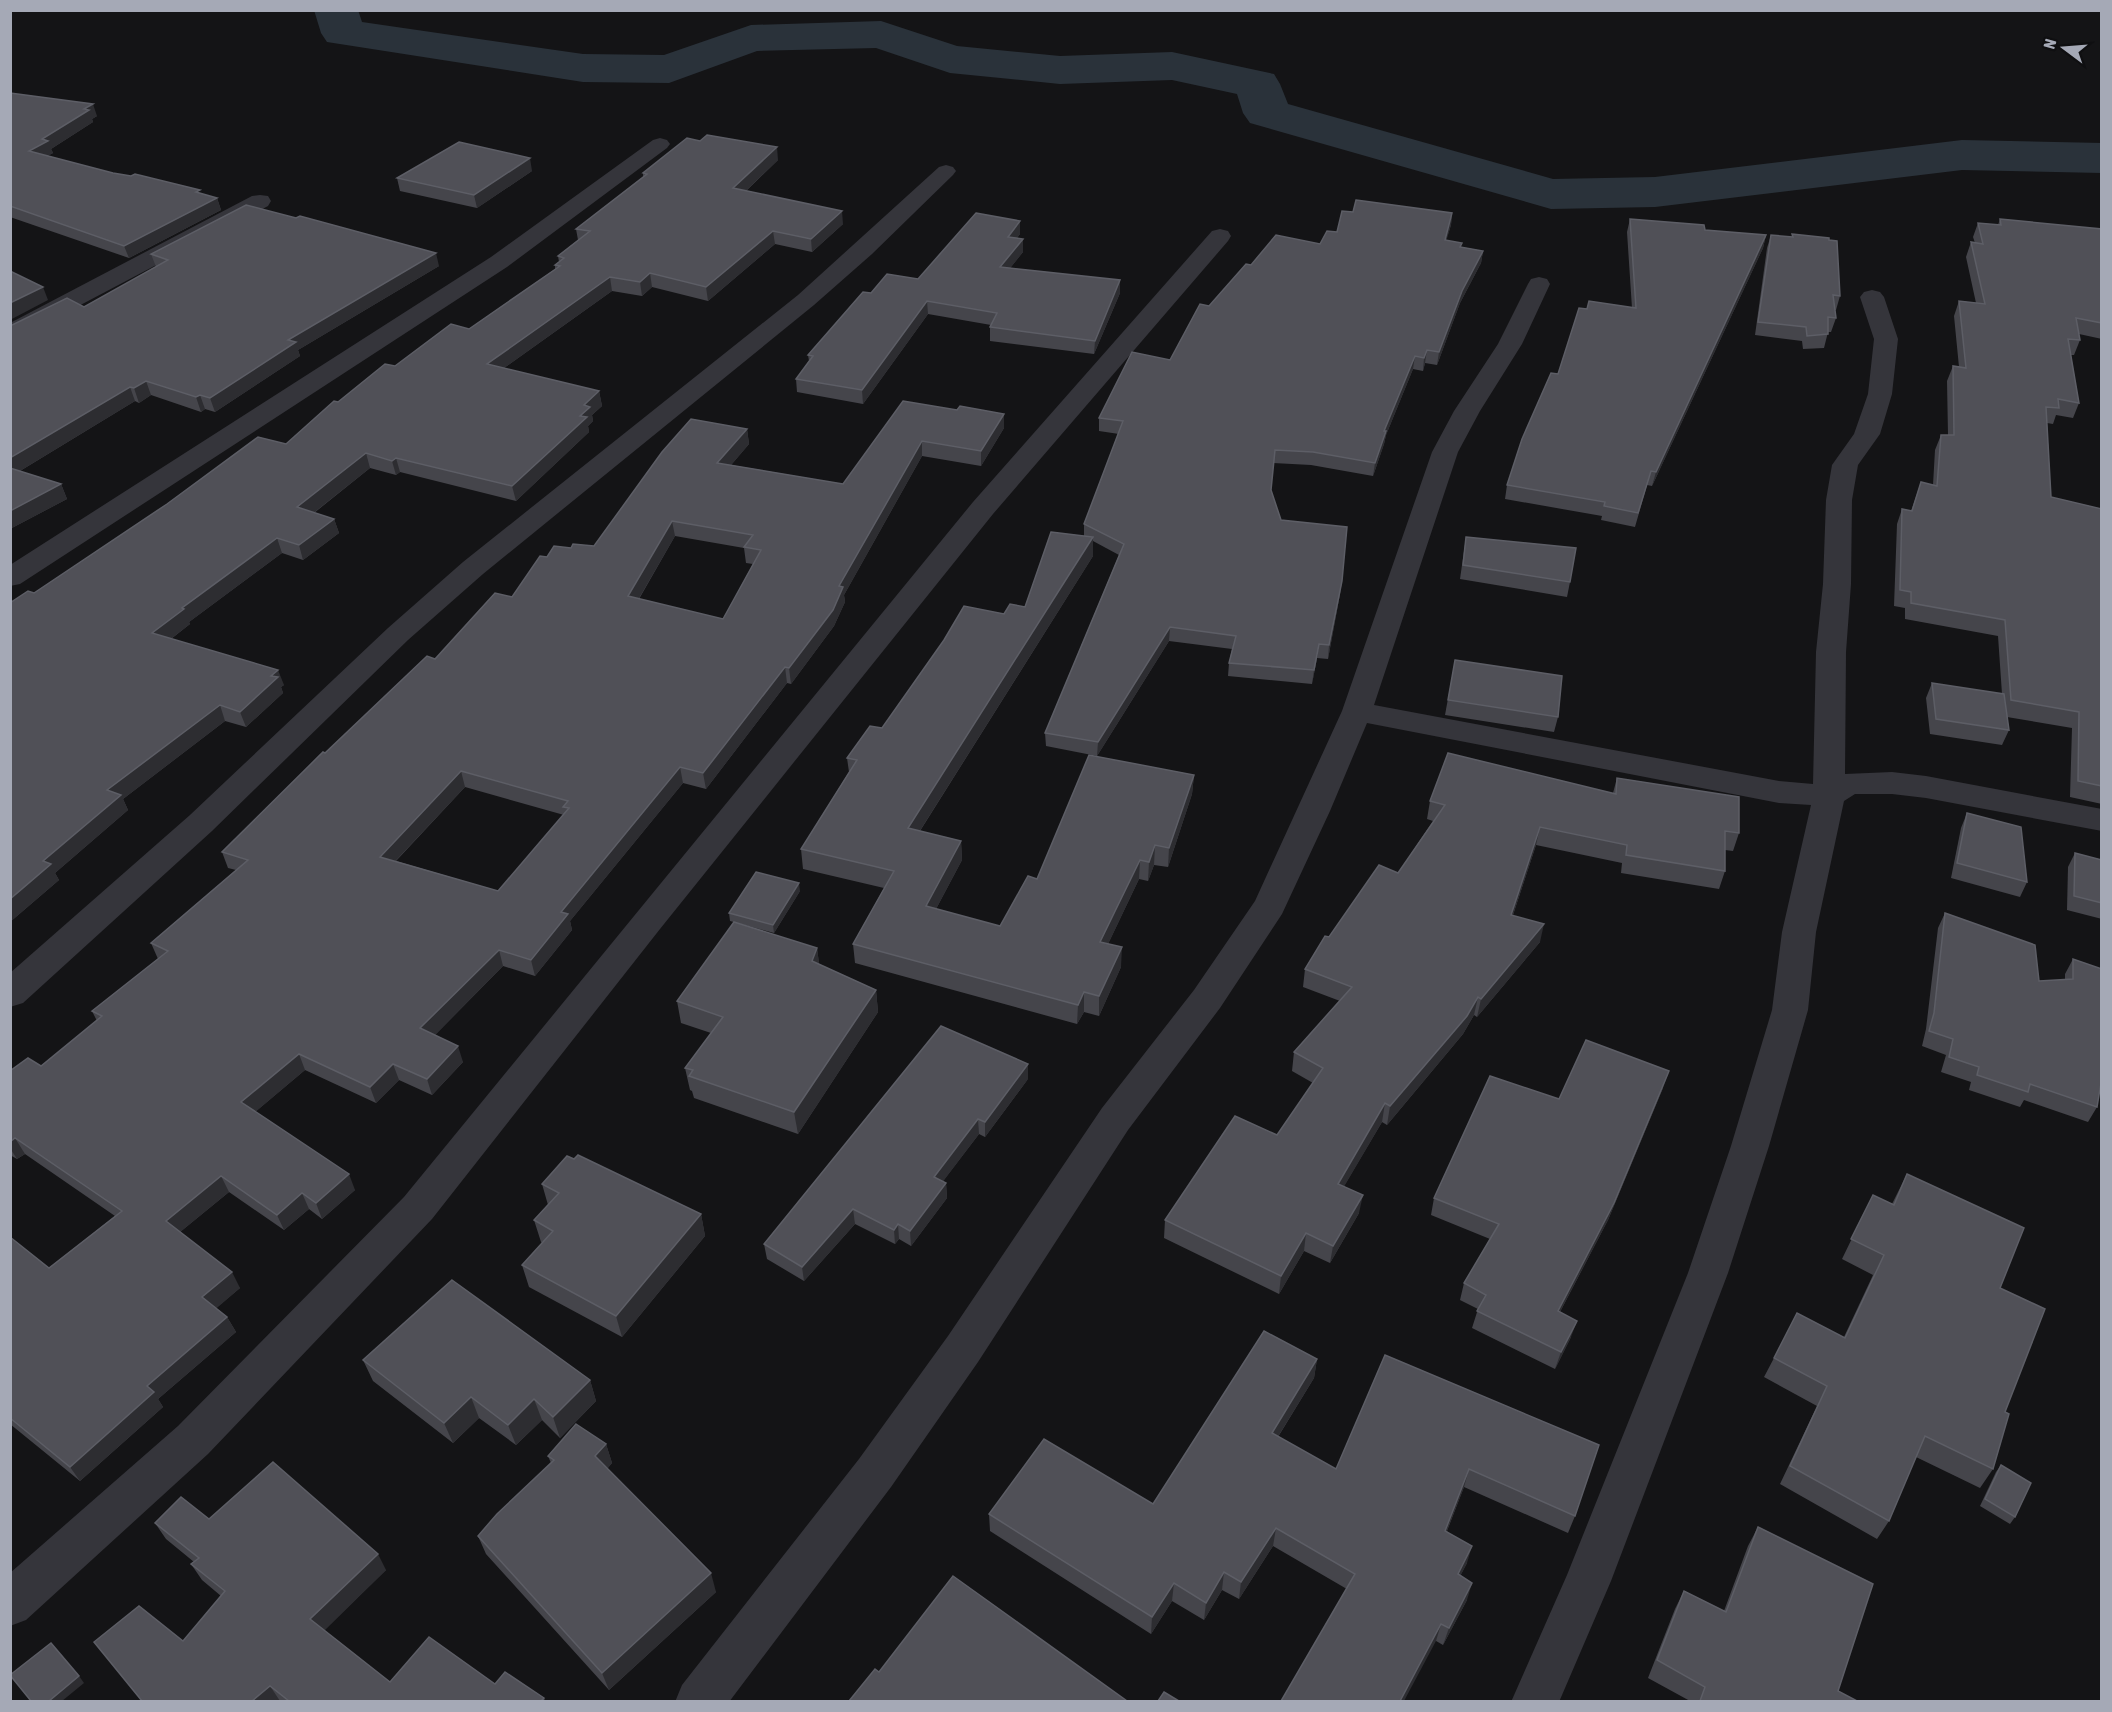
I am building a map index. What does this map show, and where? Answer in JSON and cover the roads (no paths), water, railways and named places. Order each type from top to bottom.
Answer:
[{"type":"street","points":[[10,578],[499,262],[660,144]]},
{"type":"street","points":[[10,994],[201,823],[398,634],[473,568],[806,300],[946,171]]},
{"type":"street","points":[[10,333],[260,201]]},
{"type":"street","points":[[10,1604],[193,1440],[418,1208],[983,508],[1220,236]]},
{"type":"street","points":[[699,1701],[902,1435],[963,1349],[1115,1119],[1207,999],[1270,905],[1357,711],[1445,452],[1467,411],[1510,344],[1539,284]]},
{"type":"street","points":[[1535,1701],[1588,1581],[1704,1284],[1750,1146],[1790,1010],[1799,932],[1828,796],[1831,652],[1837,584],[1839,500],[1845,465],[1867,434],[1880,394],[1886,339],[1872,297]]},
{"type":"street","points":[[1357,711],[1758,789],[1828,796],[1848,784],[1892,783],[1926,787],[2102,820]]},
{"type":"waterway","points":[[336,10],[343,33],[583,68],[669,69],[751,38],[881,34],[950,59],[1060,70],[1172,66],[1257,84],[1267,113],[1551,194],[1655,192],[1962,155],[2102,158]]}]
